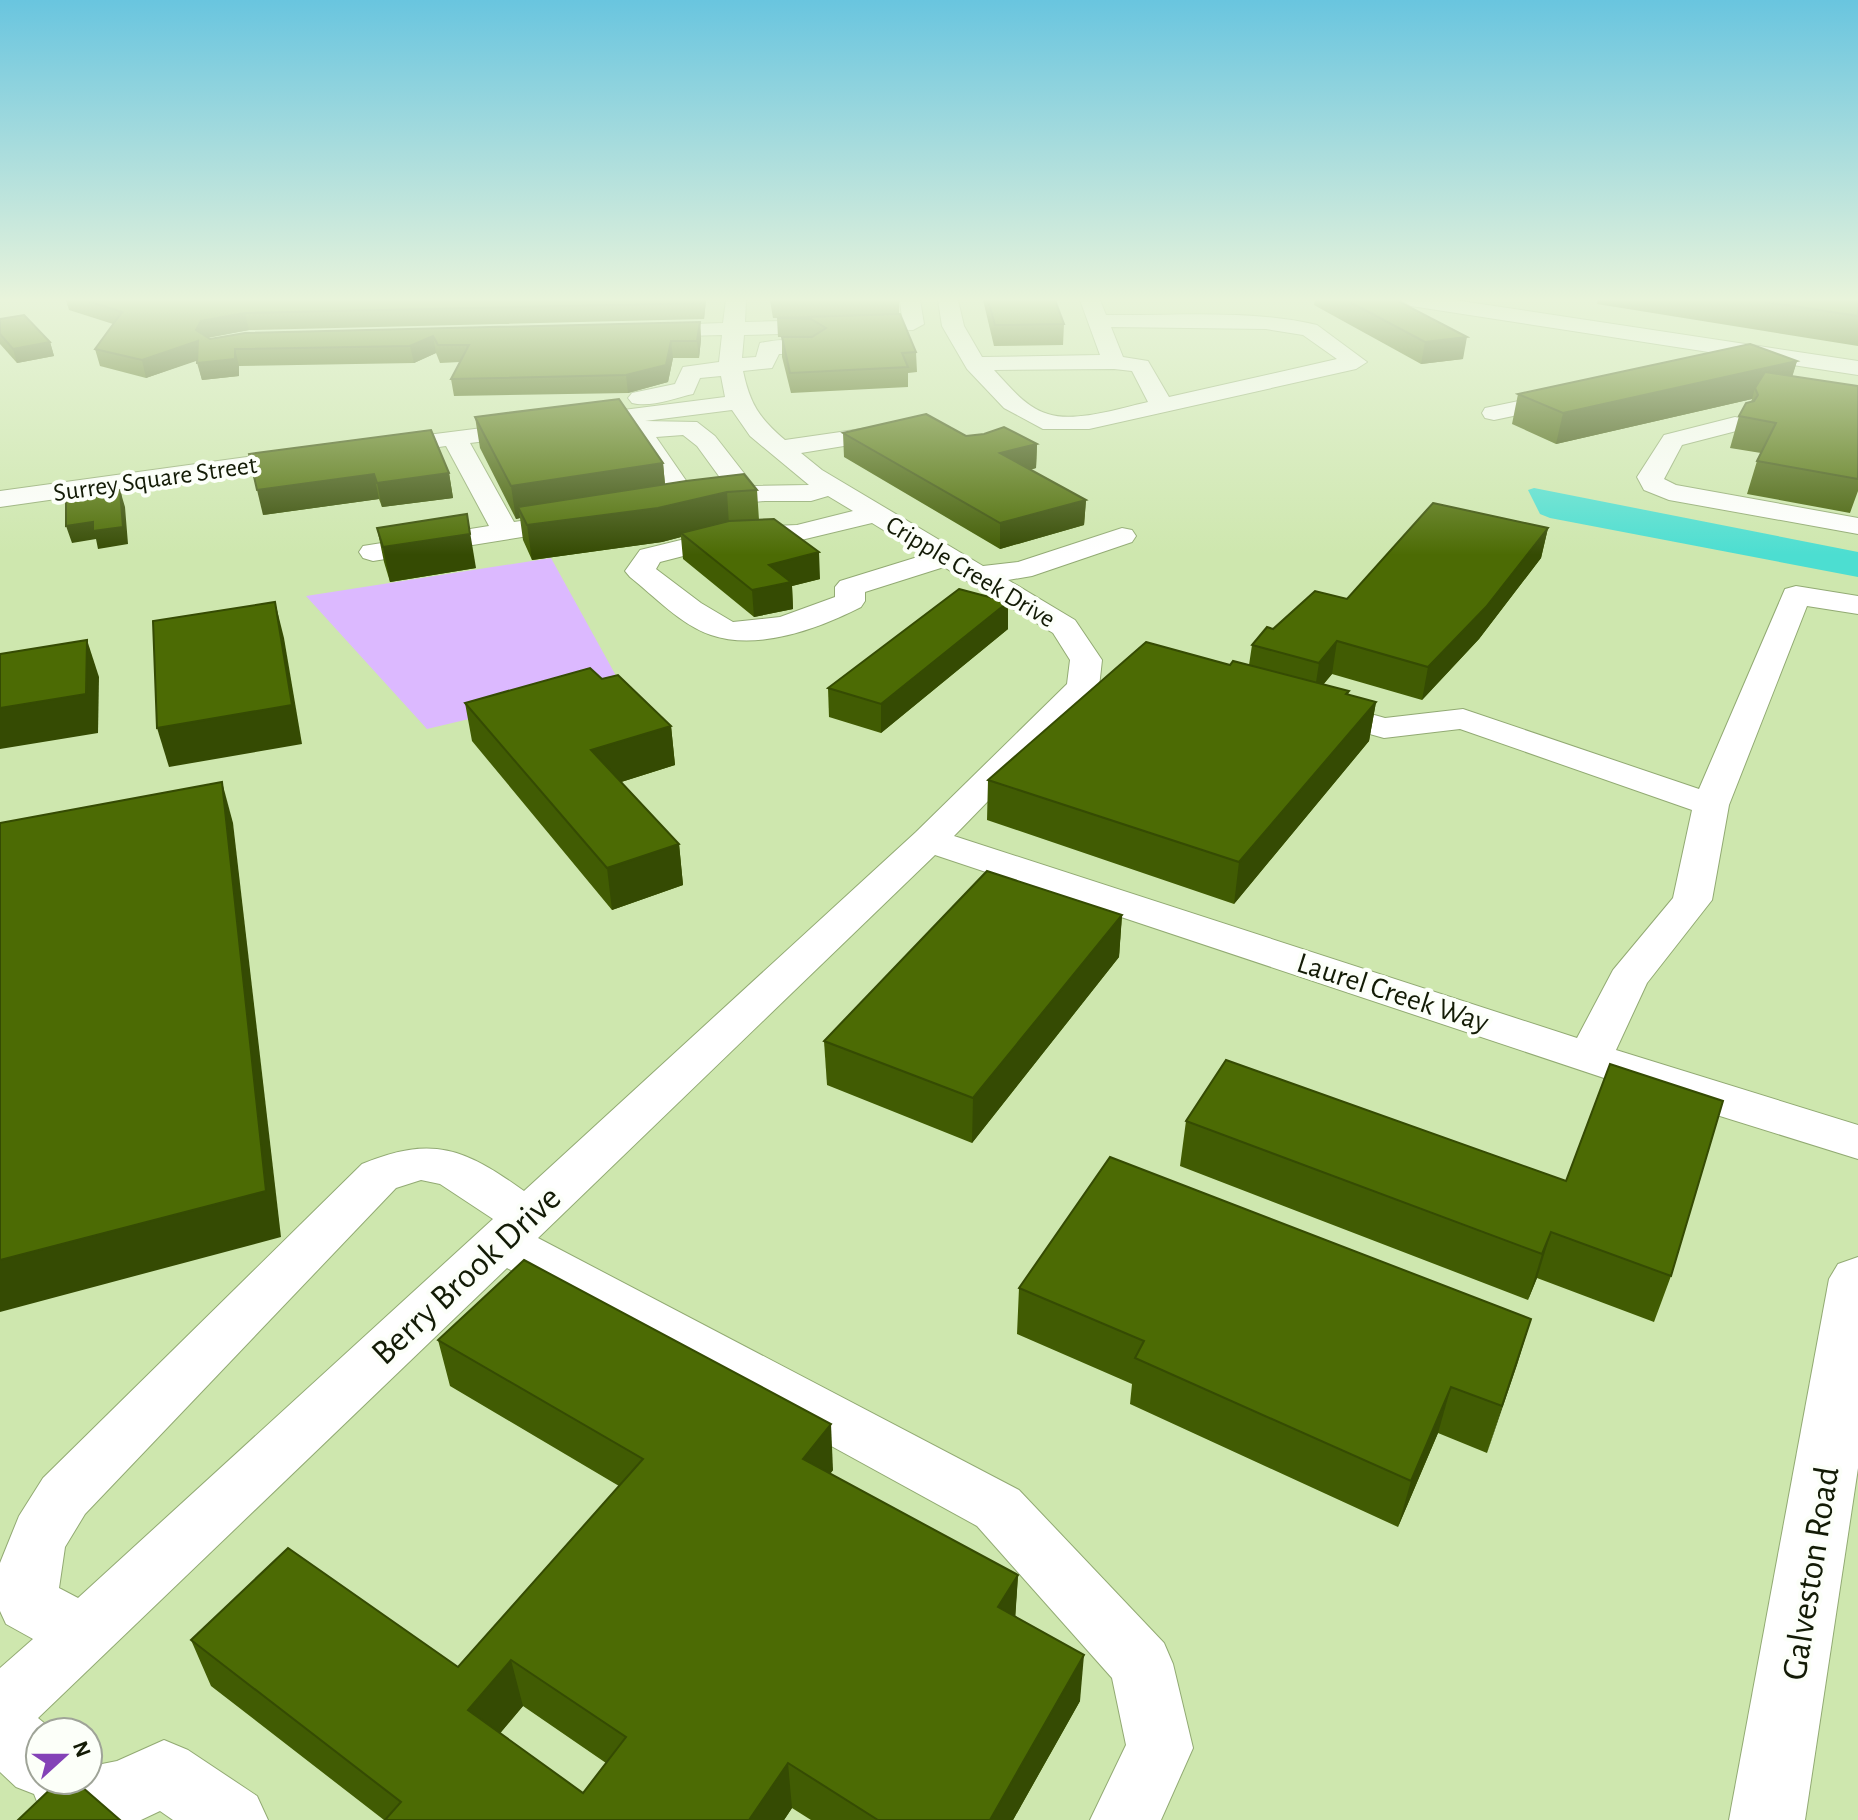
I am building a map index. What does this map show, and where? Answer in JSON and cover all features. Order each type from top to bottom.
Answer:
[{"type":"main road","name":"Galveston Road","points":[[1767,1820],[1858,1279]]},
{"type":"street","points":[[625,416],[685,389],[686,385]]},
{"type":"street","name":"Cripple Creek Drive","points":[[734,385],[738,402],[768,440],[832,487],[917,538],[948,544],[979,575],[1064,627],[1086,660],[1083,687],[929,840]]},
{"type":"street","points":[[995,385],[1012,403],[1043,422],[1089,422],[1253,385]]},
{"type":"street","points":[[1093,385],[1123,414]]},
{"type":"street","points":[[1151,385],[1162,405]]},
{"type":"street","points":[[1494,413],[1584,395]]},
{"type":"street","points":[[360,450],[454,437],[497,420],[625,416],[738,402]]},
{"type":"street","points":[[525,405],[625,416],[688,427],[706,441],[746,494]]},
{"type":"street","points":[[768,440],[868,412]]},
{"type":"street","points":[[625,416],[688,503]]},
{"type":"street","points":[[1735,424],[1673,440],[1650,477],[1653,484],[1669,492],[1858,526]]},
{"type":"street","points":[[768,440],[913,428]]},
{"type":"street","points":[[454,437],[506,532]]},
{"type":"street","name":"Surrey Square Street","points":[[0,499],[329,454]]},
{"type":"street","points":[[628,513],[746,494],[811,493],[832,487]]},
{"type":"street","points":[[876,514],[797,533],[730,536],[650,556],[640,571],[722,630],[764,631],[833,611],[850,601],[850,587],[948,544]]},
{"type":"street","points":[[373,552],[598,517]]},
{"type":"street","points":[[979,575],[1022,570],[1122,536]]},
{"type":"street","points":[[1590,1057],[1628,979],[1692,900],[1711,805],[1796,595],[1858,605]]},
{"type":"street","points":[[1297,704],[1384,728],[1463,719],[1711,805]]},
{"type":"street","name":"Laurel Creek Way","points":[[929,840],[1858,1142]]},
{"type":"street","name":"Berry Brook Drive","points":[[0,1707],[30,1685],[929,840]]},
{"type":"street","points":[[84,1634],[28,1604],[26,1576],[37,1535],[64,1496],[379,1176],[400,1165],[419,1162],[439,1164],[469,1177],[513,1229],[998,1508],[1141,1664],[1160,1748],[1125,1820]]},
{"type":"street","points":[[0,1728],[24,1749]]},
{"type":"street","points":[[82,1796],[88,1801],[121,1794],[164,1774],[233,1820]]},
{"type":"shaded area","points":[[551,558],[620,683],[427,729],[306,596]]},
{"type":"water","points":[[1534,488],[1858,552],[1858,577],[1550,518],[1540,514],[1528,490]]},
{"type":"building","points":[[1560,385],[1689,385],[1563,413],[1518,394]]},
{"type":"building","points":[[1757,385],[1858,386],[1858,479],[1757,461],[1776,423],[1739,416],[1746,403],[1754,401],[1758,395]]},
{"type":"building","points":[[619,399],[663,463],[511,486],[475,417]]},
{"type":"building","points":[[926,414],[966,436],[1004,427],[1037,444],[1000,453],[1086,500],[1000,523],[843,433]]},
{"type":"building","points":[[431,430],[449,473],[377,483],[374,474],[257,490],[249,454]]},
{"type":"building","points":[[744,474],[757,490],[727,492],[658,508],[527,525],[518,507],[686,481]]},
{"type":"building","points":[[120,490],[123,527],[93,531],[93,522],[66,526],[66,497]]},
{"type":"building","points":[[1433,503],[1548,528],[1486,607],[1428,667],[1337,641],[1319,663],[1252,645],[1267,627],[1273,629],[1315,591],[1347,599]]},
{"type":"building","points":[[467,514],[470,534],[383,547],[377,528]]},
{"type":"building","points":[[774,519],[819,552],[769,565],[791,582],[752,590],[681,533],[729,521]]},
{"type":"building","points":[[959,589],[1008,602],[881,704],[828,688]]},
{"type":"building","points":[[275,602],[292,705],[157,728],[153,621]]},
{"type":"building","points":[[87,640],[86,694],[0,708],[0,654]]},
{"type":"building","points":[[1146,642],[1230,665],[1233,661],[1349,691],[1346,694],[1376,702],[1239,862],[988,780]]},
{"type":"building","points":[[590,668],[602,679],[618,675],[671,726],[591,750],[679,844],[607,868],[465,703]]},
{"type":"building","points":[[222,782],[266,1191],[0,1260],[0,823]]},
{"type":"building","points":[[987,871],[1122,915],[973,1098],[824,1041]]},
{"type":"building","points":[[1226,1060],[1566,1181],[1610,1064],[1723,1101],[1671,1276],[1551,1232],[1542,1254],[1186,1121]]},
{"type":"building","points":[[1110,1157],[1531,1319],[1502,1406],[1451,1387],[1411,1481],[1135,1358],[1144,1341],[1019,1288]]},
{"type":"building","points":[[524,1260],[831,1424],[803,1459],[1018,1575],[998,1607],[1084,1655],[990,1820],[878,1820],[788,1763],[749,1820],[385,1820],[401,1802],[191,1640],[288,1548],[458,1667],[643,1459],[438,1340]],"holes":[[[511,1660],[626,1737],[583,1793],[468,1710]]]},
{"type":"building","points":[[43,1796],[92,1796],[120,1820],[18,1820]]}]
